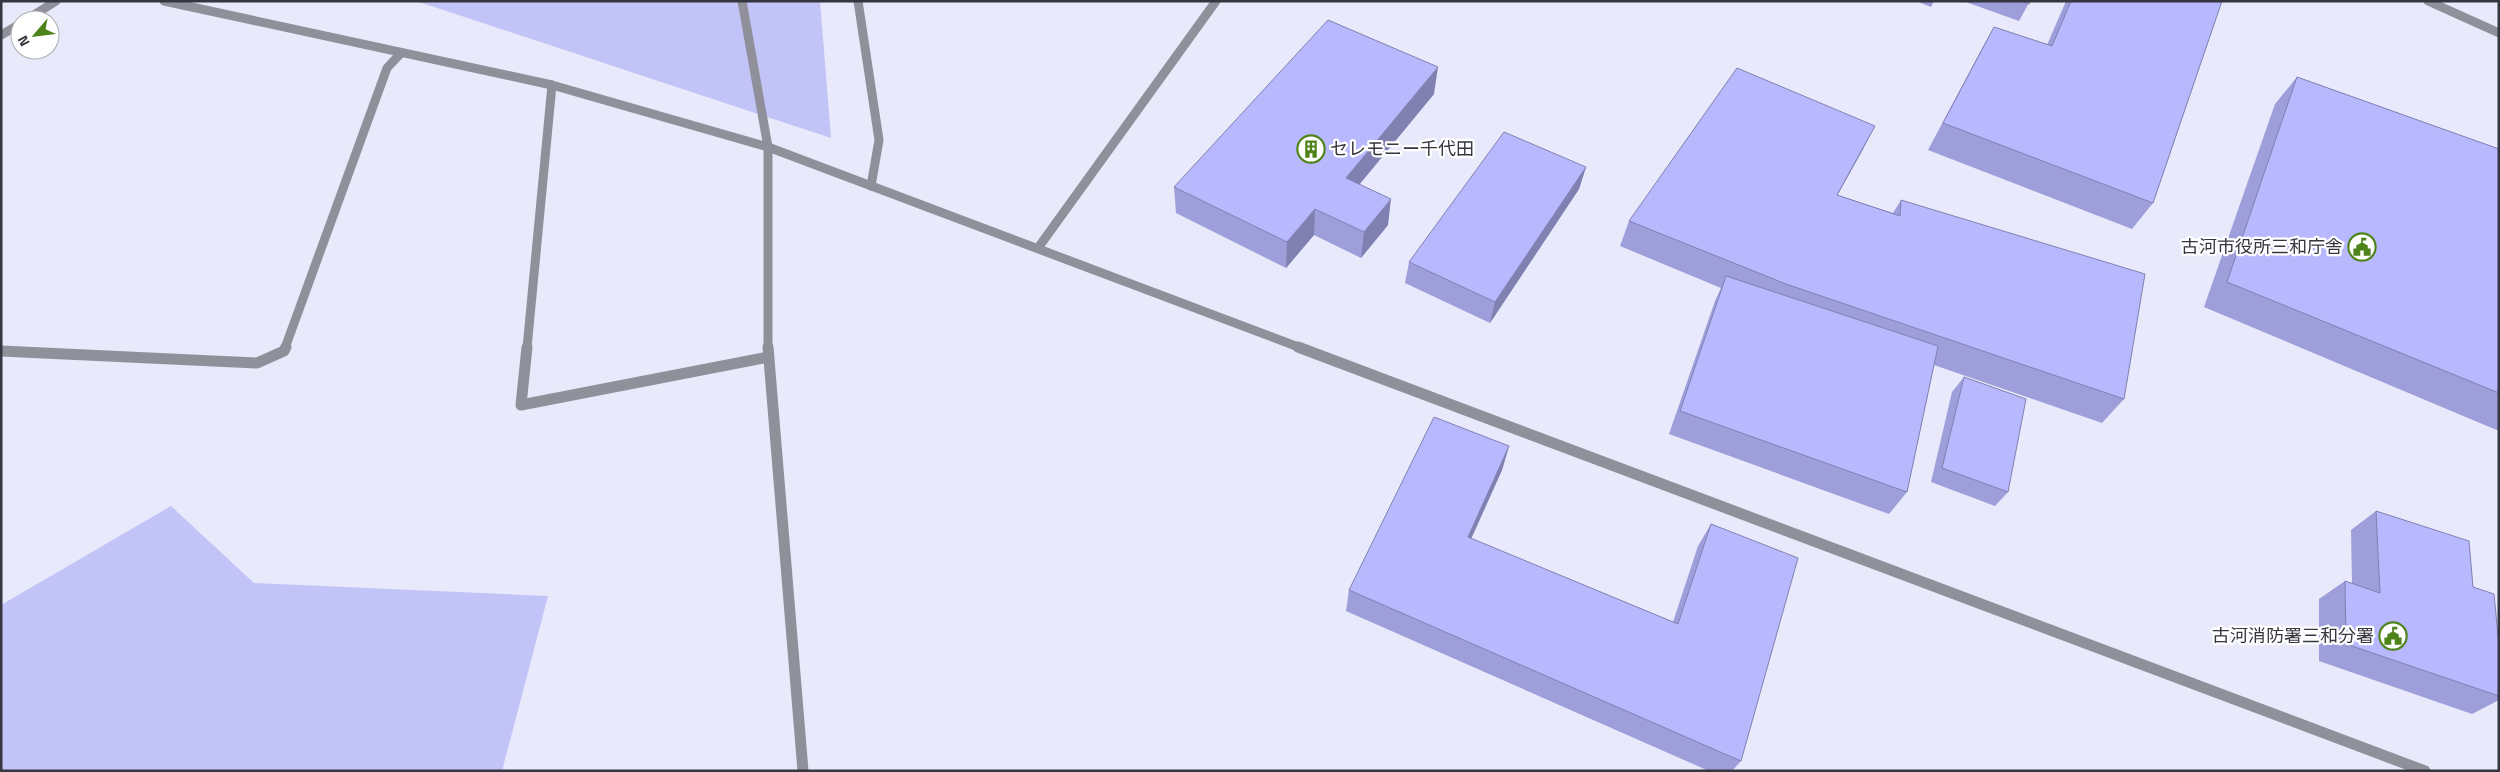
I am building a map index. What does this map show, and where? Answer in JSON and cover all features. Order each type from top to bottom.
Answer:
[{"type":"street","points":[[42,10],[56,1]]},
{"type":"street","points":[[164,1],[552,85],[768,146],[2425,771]]},
{"type":"street","points":[[742,1],[768,146],[768,357],[803,771]]},
{"type":"street","points":[[858,1],[879,140],[871,186]]},
{"type":"street","points":[[1038,248],[1216,1]]},
{"type":"street","points":[[2428,1],[2499,33]]},
{"type":"street","points":[[1,351],[257,362],[284,351],[387,68],[400,53]]},
{"type":"street","points":[[552,85],[520,405],[768,357]]},
{"type":"shaded area","points":[[416,1],[820,1],[831,138]]},
{"type":"shaded area","points":[[171,506],[254,583],[548,596],[502,771],[1,771],[1,605]]},
{"type":"building","points":[[2071,1],[2222,1],[2153,203],[1943,123],[1994,27],[2052,46]]},
{"type":"building","name":"セレモニー千代田","points":[[1328,20],[1438,67],[1346,178],[1391,199],[1364,232],[1315,209],[1287,242],[1174,187]]},
{"type":"building","points":[[1737,68],[1875,126],[1837,195],[1900,216],[1901,200],[2145,274],[2124,399],[1786,284],[1629,221]]},
{"type":"building","name":"古河市役所三和庁舎","points":[[2297,77],[2499,149],[2499,393],[2227,282]]},
{"type":"building","points":[[1504,132],[1586,167],[1495,302],[1409,262]]},
{"type":"building","points":[[1726,276],[1938,346],[1907,492],[1680,411]]},
{"type":"building","points":[[1964,377],[2026,399],[2008,492],[1942,468]]},
{"type":"building","points":[[1434,417],[1509,446],[1468,537],[1678,624],[1711,524],[1798,558],[1741,761],[1349,590]]},
{"type":"building","name":"古河消防署三和分署","points":[[2376,511],[2469,541],[2473,587],[2494,594],[2499,646],[2499,696],[2346,644],[2345,581],[2380,593]]},
{"type":"place","name":"セレモニー千代田","points":[[1311,149]]},
{"type":"place","name":"古河市役所三和庁舎","points":[[2362,247]]},
{"type":"place","name":"古河消防署三和分署","points":[[2393,636]]}]
